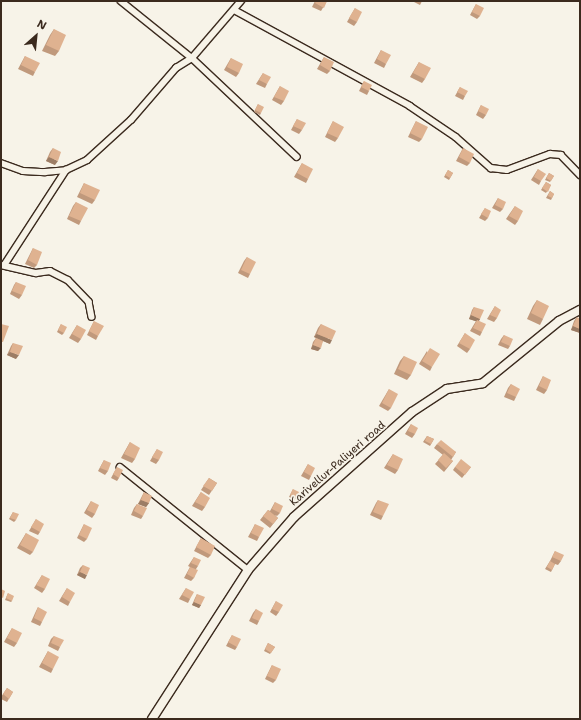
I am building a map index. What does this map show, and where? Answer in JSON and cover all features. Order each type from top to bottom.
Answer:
[{"type":"main road","name":"Karivellur-Paliyeri road","points":[[152,719],[248,570],[294,517],[412,412],[447,389],[483,384],[559,321],[580,310]]},
{"type":"street","points":[[121,1],[192,58],[297,157]]},
{"type":"street","points":[[1,163],[23,171],[66,170],[87,160],[131,120],[176,68],[192,58],[236,11],[241,1]]},
{"type":"street","points":[[236,11],[410,106],[456,137],[491,168],[507,170],[550,154],[561,155],[580,175]]},
{"type":"street","points":[[66,170],[3,265],[36,273],[50,271],[68,280],[89,302],[92,316]]},
{"type":"street","points":[[120,467],[248,570]]},
{"type":"building","points":[[316,1],[327,1],[324,8],[315,3]]},
{"type":"building","points":[[476,4],[484,8],[480,16],[472,12]]},
{"type":"building","points":[[355,8],[362,12],[357,22],[349,18]]},
{"type":"building","points":[[54,29],[66,35],[59,51],[46,45]]},
{"type":"building","points":[[381,50],[391,55],[386,64],[377,59]]},
{"type":"building","points":[[25,56],[40,63],[35,72],[21,65]]},
{"type":"building","points":[[324,57],[334,62],[330,71],[320,65]]},
{"type":"building","points":[[231,58],[243,64],[239,73],[227,67]]},
{"type":"building","points":[[419,62],[431,68],[425,79],[413,73]]},
{"type":"building","points":[[263,73],[271,77],[267,84],[259,80]]},
{"type":"building","points":[[364,81],[372,85],[369,91],[361,87]]},
{"type":"building","points":[[280,86],[289,91],[284,101],[274,97]]},
{"type":"building","points":[[460,87],[468,91],[465,96],[457,92]]},
{"type":"building","points":[[258,104],[264,107],[261,113],[255,110]]},
{"type":"building","points":[[481,105],[489,109],[486,115],[478,111]]},
{"type":"building","points":[[297,119],[306,123],[302,130],[293,126]]},
{"type":"building","points":[[333,121],[344,127],[338,138],[327,133]]},
{"type":"building","points":[[416,121],[428,127],[422,139],[410,133]]},
{"type":"building","points":[[53,148],[61,152],[58,161],[49,157]]},
{"type":"building","points":[[463,148],[474,154],[470,163],[459,157]]},
{"type":"building","points":[[302,163],[313,169],[308,179],[297,173]]},
{"type":"building","points":[[538,169],[546,174],[541,181],[534,177]]},
{"type":"building","points":[[448,170],[453,173],[450,178],[445,175]]},
{"type":"building","points":[[549,173],[554,176],[551,181],[546,178]]},
{"type":"building","points":[[546,182],[551,185],[548,192],[542,188]]},
{"type":"building","points":[[84,183],[100,190],[95,200],[80,193]]},
{"type":"building","points":[[550,191],[554,194],[552,198],[548,196]]},
{"type":"building","points":[[498,198],[506,202],[503,209],[495,205]]},
{"type":"building","points":[[76,202],[88,208],[81,221],[69,216]]},
{"type":"building","points":[[515,206],[523,211],[518,221],[509,216]]},
{"type":"building","points":[[485,208],[491,211],[488,218],[481,214]]},
{"type":"building","points":[[33,248],[42,252],[37,265],[28,260]]},
{"type":"building","points":[[247,257],[256,262],[250,274],[241,270]]},
{"type":"building","points":[[16,282],[26,286],[22,295],[12,291]]},
{"type":"building","points":[[537,300],[549,306],[543,319],[531,313]]},
{"type":"building","points":[[495,306],[501,310],[497,318],[490,315]]},
{"type":"building","points":[[474,307],[484,310],[480,319],[471,315]]},
{"type":"building","points":[[577,317],[580,319],[580,329],[573,326]]},
{"type":"building","points":[[477,320],[486,324],[482,332],[473,328]]},
{"type":"building","points":[[94,321],[104,326],[98,336],[89,331]]},
{"type":"building","points":[[1,324],[9,326],[3,342],[1,342]]},
{"type":"building","points":[[61,324],[67,327],[64,333],[58,330]]},
{"type":"building","points":[[321,324],[336,331],[332,340],[317,334]]},
{"type":"building","points":[[77,325],[86,330],[81,339],[72,334]]},
{"type":"building","points":[[465,333],[475,340],[470,349],[459,343]]},
{"type":"building","points":[[504,335],[513,339],[510,346],[501,342]]},
{"type":"building","points":[[316,338],[323,341],[321,348],[313,345]]},
{"type":"building","points":[[13,343],[23,346],[19,355],[10,352]]},
{"type":"building","points":[[430,348],[440,354],[432,367],[422,361]]},
{"type":"building","points":[[404,356],[417,362],[411,375],[398,369]]},
{"type":"building","points":[[543,376],[551,380],[547,390],[539,386]]},
{"type":"building","points":[[511,384],[520,389],[516,397],[507,393]]},
{"type":"building","points":[[389,389],[398,394],[391,408],[382,403]]},
{"type":"building","points":[[411,424],[418,428],[415,434],[408,431]]},
{"type":"building","points":[[427,436],[434,439],[431,444],[425,441]]},
{"type":"building","points":[[441,440],[456,452],[453,457],[437,444]]},
{"type":"building","points":[[130,442],[140,448],[135,459],[124,454]]},
{"type":"building","points":[[157,449],[163,452],[159,460],[152,457]]},
{"type":"building","points":[[444,453],[453,461],[446,468],[438,460]]},
{"type":"building","points":[[393,454],[403,459],[398,470],[387,465]]},
{"type":"building","points":[[461,459],[471,467],[465,475],[455,467]]},
{"type":"building","points":[[104,460],[111,463],[108,471],[100,468]]},
{"type":"building","points":[[308,464],[315,468],[311,476],[304,472]]},
{"type":"building","points":[[117,467],[123,470],[119,478],[113,474]]},
{"type":"building","points":[[209,478],[217,483],[212,491],[203,486]]},
{"type":"building","points":[[293,489],[299,492],[296,498],[290,495]]},
{"type":"building","points":[[144,492],[152,496],[149,503],[141,500]]},
{"type":"building","points":[[201,492],[210,498],[205,507],[195,502]]},
{"type":"building","points":[[378,500],[389,504],[383,516],[373,512]]},
{"type":"building","points":[[91,501],[99,505],[95,514],[87,510]]},
{"type":"building","points":[[275,502],[283,506],[280,513],[272,509]]},
{"type":"building","points":[[137,504],[147,508],[143,516],[134,511]]},
{"type":"building","points":[[268,510],[278,518],[273,524],[263,516]]},
{"type":"building","points":[[13,512],[19,514],[16,520],[10,518]]},
{"type":"building","points":[[36,519],[44,524],[40,532],[31,527]]},
{"type":"building","points":[[84,524],[92,528],[87,539],[79,535]]},
{"type":"building","points":[[255,524],[264,528],[259,537],[251,533]]},
{"type":"building","points":[[26,533],[39,540],[33,552],[20,545]]},
{"type":"building","points":[[201,538],[215,546],[211,555],[196,547]]},
{"type":"building","points":[[555,551],[564,555],[561,561],[552,557]]},
{"type":"building","points":[[194,557],[201,560],[198,566],[191,563]]},
{"type":"building","points":[[550,561],[555,564],[552,570],[547,567]]},
{"type":"building","points":[[83,565],[90,568],[87,575],[80,572]]},
{"type":"building","points":[[190,567],[198,570],[194,578],[187,574]]},
{"type":"building","points":[[42,575],[50,579],[45,589],[36,585]]},
{"type":"building","points":[[67,588],[75,593],[70,602],[62,597]]},
{"type":"building","points":[[186,588],[194,592],[190,599],[182,595]]},
{"type":"building","points":[[1,589],[5,591],[3,598],[1,597]]},
{"type":"building","points":[[8,593],[14,596],[12,601],[6,598]]},
{"type":"building","points":[[197,594],[205,597],[201,605],[194,602]]},
{"type":"building","points":[[276,601],[283,605],[279,612],[272,609]]},
{"type":"building","points":[[38,607],[47,612],[42,622],[34,618]]},
{"type":"building","points":[[256,609],[263,613],[259,621],[252,618]]},
{"type":"building","points":[[12,628],[22,633],[17,643],[7,638]]},
{"type":"building","points":[[232,635],[241,639],[237,647],[228,642]]},
{"type":"building","points":[[54,636],[64,640],[60,647],[51,643]]},
{"type":"building","points":[[268,643],[275,647],[271,653],[265,649]]},
{"type":"building","points":[[48,651],[59,657],[53,669],[42,663]]},
{"type":"building","points":[[272,665],[281,669],[276,680],[267,676]]},
{"type":"building","points":[[7,688],[13,692],[9,699],[3,694]]}]
